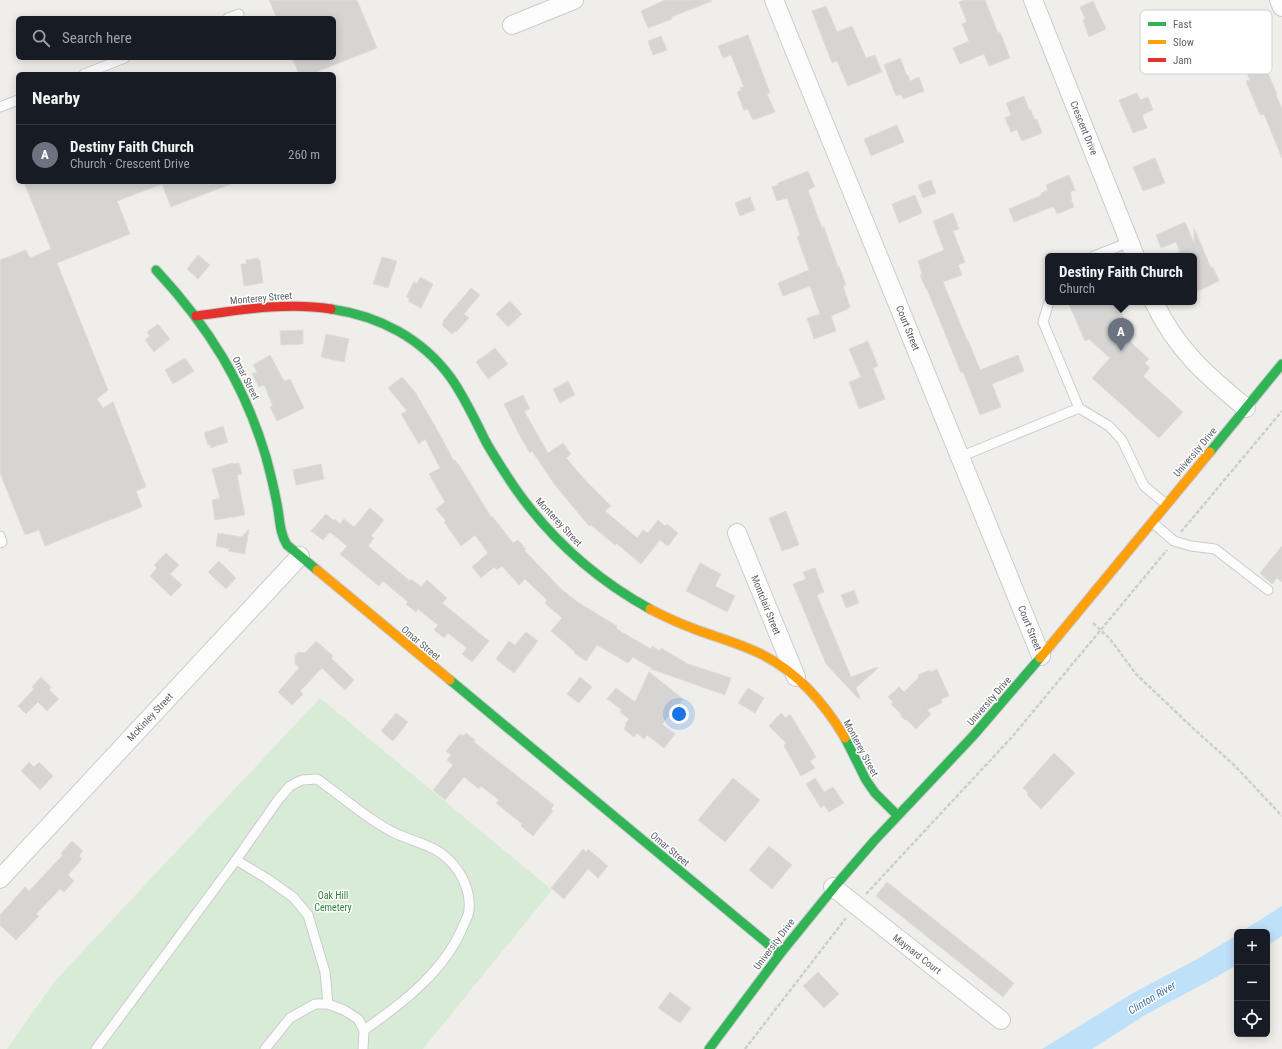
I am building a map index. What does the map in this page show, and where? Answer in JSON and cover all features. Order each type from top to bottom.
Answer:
[{"type":"street","points":[[512,24],[574,0]]},
{"type":"street","name":"Court Street","points":[[774,0],[1042,656]]},
{"type":"street","name":"Crescent Drive","points":[[1033,0],[1132,249]]},
{"type":"street","points":[[1279,0],[1282,7]]},
{"type":"street","name":"Omar Street","points":[[156,270],[196,316],[228,367],[251,413],[269,465],[283,538],[287,545],[780,954]]},
{"type":"street","points":[[1156,305],[1171,333],[1187,354],[1202,370],[1246,408]]},
{"type":"street","name":"Monterey Street","points":[[196,316],[272,306],[312,306],[345,311],[364,316],[389,325],[403,333],[429,352],[446,370],[458,388],[496,459],[514,486],[542,522],[566,548],[626,593],[657,612],[686,626],[760,653],[775,661],[796,677],[826,708],[846,740],[867,783],[897,815]]},
{"type":"street","name":"University Drive","points":[[709,1049],[780,954],[833,887],[897,815],[993,713],[1042,656],[1282,364]]},
{"type":"street","name":"Montclair Street","points":[[737,533],[796,677]]},
{"type":"street","name":"McKinley Street","points":[[0,879],[300,556]]},
{"type":"street","name":"Maynard Court","points":[[833,887],[1001,1020]]},
{"type":"lane","points":[[234,16],[239,14]]},
{"type":"lane","points":[[89,72],[120,60]]},
{"type":"lane","points":[[0,107],[16,101]]},
{"type":"lane","points":[[1110,253],[1132,249]]},
{"type":"lane","points":[[1048,305],[1043,322],[1079,408],[1110,426],[1122,440],[1144,486],[1166,504]]},
{"type":"lane","points":[[960,457],[1079,408]]},
{"type":"lane","points":[[1152,522],[1174,541],[1191,546],[1215,549],[1268,590]]},
{"type":"lane","points":[[0,536],[2,542],[0,543]]},
{"type":"lane","points":[[96,1049],[236,860],[278,800],[290,786],[302,780],[317,779],[371,820],[447,857],[459,870],[467,889],[469,911],[452,950],[417,990],[364,1030]]},
{"type":"lane","points":[[236,860],[266,878],[293,897],[308,915],[325,972],[328,1004]]},
{"type":"lane","points":[[265,1049],[290,1018],[315,1004],[328,1004],[344,1010],[358,1019],[364,1030],[363,1049]]},
{"type":"path","points":[[746,1049],[856,905],[1012,737],[1282,411]]},
{"type":"path","points":[[1080,610],[1110,638],[1136,674],[1235,766],[1282,816]]},
{"type":"green space","name":"Oak Hill Cemetery","points":[[320,698],[552,890],[423,1049],[7,1049],[55,981]]},
{"type":"water","points":[[1282,906],[1282,936],[1270,944],[1270,929],[1246,929]]},
{"type":"water","name":"Clinton River","points":[[1234,937],[1234,967],[1145,1015],[1092,1049],[1042,1049],[1133,993],[1199,958]]},
{"type":"building","points":[[269,0],[357,0],[377,48],[316,72],[298,72],[293,60],[336,60],[336,16],[276,16]]},
{"type":"building","points":[[665,0],[712,1],[648,28],[641,11]]},
{"type":"building","points":[[965,0],[985,0],[1010,58],[989,66],[984,54],[960,64],[953,48],[969,41],[962,24],[967,22],[959,2]]},
{"type":"building","points":[[1093,1],[1106,29],[1089,37],[1083,20],[1085,19],[1080,7]]},
{"type":"building","points":[[826,6],[837,32],[852,26],[866,58],[875,55],[882,72],[848,86],[837,61],[832,63],[812,11]]},
{"type":"building","points":[[748,35],[770,93],[767,94],[775,112],[753,120],[748,109],[744,110],[737,92],[741,90],[740,88],[744,87],[731,55],[723,58],[718,46]]},
{"type":"building","points":[[661,36],[667,50],[653,55],[648,41]]},
{"type":"building","points":[[900,58],[910,81],[919,77],[924,91],[903,99],[901,94],[896,96],[884,65]]},
{"type":"building","points":[[1247,74],[1268,74],[1277,94],[1276,95],[1282,109],[1282,158],[1264,114],[1260,115],[1246,81],[1250,80]]},
{"type":"building","points":[[1137,93],[1140,100],[1148,97],[1153,110],[1142,115],[1147,128],[1133,133],[1119,100]]},
{"type":"building","points":[[1024,96],[1029,110],[1030,109],[1035,120],[1037,119],[1042,133],[1022,141],[1017,130],[1011,132],[1005,118],[1011,115],[1006,103]]},
{"type":"building","points":[[897,125],[904,142],[871,156],[864,139]]},
{"type":"building","points":[[1155,158],[1165,183],[1143,191],[1133,167]]},
{"type":"building","points":[[808,171],[815,187],[808,190],[846,285],[843,286],[850,307],[831,316],[836,331],[814,339],[807,318],[820,314],[810,286],[783,296],[778,283],[809,270],[797,237],[800,235],[787,198],[777,201],[772,187],[778,185],[778,183]]},
{"type":"building","points":[[1069,175],[1075,190],[1070,192],[1074,207],[1057,214],[1054,207],[1052,207],[1014,222],[1009,209],[1042,195],[1041,193],[1048,190],[1046,185]]},
{"type":"building","points":[[931,180],[936,193],[923,198],[918,185]]},
{"type":"building","points":[[25,184],[162,184],[117,201],[130,234],[57,263],[108,390],[97,399],[103,408],[113,402],[146,487],[136,491],[142,507],[45,546],[39,530],[25,535],[0,473],[0,260],[26,250],[30,258],[51,249]]},
{"type":"building","points":[[162,184],[230,184],[171,207]]},
{"type":"building","points":[[915,195],[922,213],[899,223],[892,204]]},
{"type":"building","points":[[750,197],[755,210],[740,216],[735,203]]},
{"type":"building","points":[[953,213],[959,229],[953,231],[965,262],[958,265],[962,275],[943,282],[980,370],[1018,355],[1024,371],[992,384],[1001,407],[980,415],[963,372],[961,373],[920,275],[922,274],[918,261],[944,250],[933,221]]},
{"type":"building","points":[[1185,222],[1194,243],[1194,228],[1211,268],[1213,267],[1219,281],[1197,292],[1197,253],[1178,253],[1180,252],[1176,242],[1161,248],[1156,235]]},
{"type":"building","points":[[198,255],[210,265],[198,279],[187,269]]},
{"type":"building","points":[[382,257],[397,261],[388,288],[373,284]]},
{"type":"building","points":[[258,258],[258,260],[260,260],[263,283],[244,286],[241,264],[246,264],[246,260]]},
{"type":"building","points":[[420,277],[433,284],[421,308],[408,301],[410,298],[406,297],[414,282],[417,284]]},
{"type":"building","points":[[471,288],[480,295],[464,314],[469,318],[456,332],[455,331],[452,334],[442,325],[444,322],[443,321]]},
{"type":"building","points":[[510,301],[522,314],[508,327],[496,314]]},
{"type":"building","points":[[1069,305],[1118,305],[1126,324],[1115,328],[1149,359],[1145,363],[1150,368],[1143,376],[1183,412],[1159,438],[1092,378],[1110,358],[1089,339],[1085,341]]},
{"type":"building","points":[[158,324],[170,339],[154,352],[145,340],[150,336],[147,332]]},
{"type":"building","points":[[303,330],[303,344],[281,345],[280,331]]},
{"type":"building","points":[[326,334],[349,339],[344,362],[321,357]]},
{"type":"building","points":[[868,341],[878,366],[873,368],[885,399],[859,409],[849,382],[861,377],[849,349]]},
{"type":"building","points":[[495,348],[508,364],[488,379],[476,362]]},
{"type":"building","points":[[270,355],[284,381],[290,379],[304,408],[277,421],[270,407],[273,406],[264,385],[259,387],[252,374],[257,372],[253,365]]},
{"type":"building","points":[[185,358],[194,371],[173,384],[165,370]]},
{"type":"building","points":[[402,377],[415,392],[454,461],[455,460],[459,465],[491,517],[492,516],[513,543],[518,540],[526,549],[524,550],[561,589],[579,603],[617,626],[616,628],[620,631],[651,649],[652,646],[660,651],[661,648],[688,664],[731,678],[725,695],[651,669],[633,657],[628,663],[597,645],[586,661],[574,653],[575,652],[551,631],[562,618],[545,603],[547,600],[525,579],[519,585],[502,566],[497,570],[494,567],[481,578],[472,567],[488,553],[475,535],[461,546],[444,522],[446,521],[436,509],[445,502],[429,474],[440,468],[425,439],[419,444],[401,414],[407,411],[388,388]]},
{"type":"building","points":[[568,381],[575,395],[560,403],[553,389]]},
{"type":"building","points":[[523,395],[530,409],[524,411],[548,453],[563,443],[571,454],[566,458],[611,506],[605,511],[637,538],[643,530],[648,533],[658,520],[665,526],[667,524],[678,533],[668,546],[660,540],[641,564],[616,543],[615,545],[591,525],[589,526],[555,485],[532,451],[530,453],[520,436],[504,404]]},
{"type":"building","points":[[223,426],[228,442],[211,448],[210,444],[208,445],[204,433]]},
{"type":"building","points":[[233,463],[239,463],[242,474],[237,475],[245,515],[215,520],[212,500],[220,498],[212,469]]},
{"type":"building","points":[[321,464],[324,479],[296,485],[293,470]]},
{"type":"building","points":[[370,508],[384,520],[371,536],[374,538],[368,546],[410,581],[411,579],[421,587],[427,580],[447,598],[442,603],[489,641],[472,662],[462,654],[467,648],[448,633],[444,638],[434,630],[438,625],[418,609],[416,612],[406,604],[408,602],[383,581],[379,586],[340,554],[347,546],[330,532],[323,540],[311,531],[326,514],[340,524],[344,519],[354,527]]},
{"type":"building","points":[[786,511],[799,545],[782,551],[769,518]]},
{"type":"building","points":[[249,529],[245,554],[228,551],[230,549],[216,546],[218,533],[242,537]]},
{"type":"building","points":[[1282,546],[1282,582],[1277,578],[1272,584],[1260,573]]},
{"type":"building","points":[[166,553],[179,565],[170,574],[182,585],[171,596],[150,576],[157,568],[154,565]]},
{"type":"building","points":[[219,561],[236,578],[226,589],[208,572]]},
{"type":"building","points":[[700,563],[721,574],[715,586],[735,596],[727,612],[686,591]]},
{"type":"building","points":[[815,568],[824,592],[817,595],[851,677],[877,667],[878,668],[856,688],[860,698],[859,699],[826,664],[793,584],[806,579],[803,572]]},
{"type":"building","points":[[854,590],[859,603],[846,608],[841,595]]},
{"type":"building","points":[[526,632],[538,641],[514,673],[496,659],[509,641],[515,645]]},
{"type":"building","points":[[316,641],[333,656],[331,658],[354,680],[345,690],[322,668],[300,691],[303,694],[292,705],[278,692],[299,668],[295,664],[295,656],[298,652],[305,653]]},
{"type":"building","points":[[937,669],[949,696],[941,699],[942,703],[927,710],[931,714],[916,729],[901,716],[901,714],[891,704],[893,702],[888,697],[899,687],[904,692],[919,677],[918,675]]},
{"type":"building","points":[[649,672],[683,699],[662,724],[675,734],[664,748],[647,735],[644,739],[637,733],[634,737],[624,729],[625,724],[629,719],[620,712],[622,710],[607,699],[616,688],[635,702]]},
{"type":"building","points":[[41,677],[51,687],[49,690],[59,699],[47,711],[38,702],[26,714],[18,706],[34,689],[32,687]]},
{"type":"building","points":[[580,677],[592,687],[579,703],[567,694]]},
{"type":"building","points":[[748,688],[764,698],[755,713],[738,703]]},
{"type":"building","points":[[396,713],[408,722],[393,741],[381,731]]},
{"type":"building","points":[[781,713],[786,718],[790,714],[816,757],[810,761],[815,768],[801,776],[784,746],[786,743],[769,726]]},
{"type":"building","points":[[466,733],[475,740],[474,742],[554,805],[551,809],[553,811],[533,836],[521,826],[522,824],[496,803],[499,800],[481,786],[479,789],[464,777],[445,800],[433,790],[453,765],[447,760],[451,755],[446,751],[460,734],[463,736]]},
{"type":"building","points":[[1054,753],[1075,773],[1041,809],[1027,795],[1028,793],[1023,788]]},
{"type":"building","points":[[29,762],[34,767],[39,762],[53,776],[40,790],[21,771]]},
{"type":"building","points":[[733,778],[760,800],[725,842],[698,820]]},
{"type":"building","points":[[815,778],[824,792],[833,787],[844,803],[829,812],[824,805],[821,808],[806,784]]},
{"type":"building","points":[[72,841],[83,851],[79,856],[82,859],[68,875],[74,881],[64,892],[60,889],[36,914],[39,916],[16,940],[0,925],[0,915],[25,887],[29,891],[63,855],[61,853]]},
{"type":"building","points":[[769,846],[792,865],[772,889],[749,870]]},
{"type":"building","points":[[583,849],[586,852],[588,849],[608,866],[598,878],[588,869],[564,899],[551,888]]},
{"type":"building","points":[[887,882],[1014,983],[1003,997],[876,896]]},
{"type":"building","points":[[818,972],[839,994],[824,1008],[803,986]]},
{"type":"building","points":[[670,992],[691,1008],[680,1023],[658,1008]]},
{"type":"traffic: fast","points":[[156,270],[175,291],[208,334],[235,380],[247,404],[266,457],[284,540],[287,545],[317,570]]},
{"type":"traffic: fast","points":[[331,309],[349,312],[382,323],[413,340],[427,351],[451,378],[500,465],[515,488],[543,524],[559,541],[593,571],[630,598],[650,609]]},
{"type":"traffic: fast","points":[[1210,452],[1282,364]]},
{"type":"traffic: fast","points":[[709,1049],[780,954],[836,885],[874,841],[973,736],[1040,658]]},
{"type":"traffic: fast","points":[[450,680],[780,954]]},
{"type":"traffic: fast","points":[[845,738],[866,780],[875,793],[897,815]]},
{"type":"traffic: slow","points":[[1040,658],[1210,452]]},
{"type":"traffic: slow","points":[[317,570],[450,680]]},
{"type":"traffic: slow","points":[[650,609],[667,618],[730,641],[776,662],[810,690],[829,713],[845,738]]},
{"type":"traffic: jam","points":[[196,316],[246,309],[297,306],[331,309]]},
{"type":"place","name":"Destiny Faith Church","points":[[1121,351]]}]
